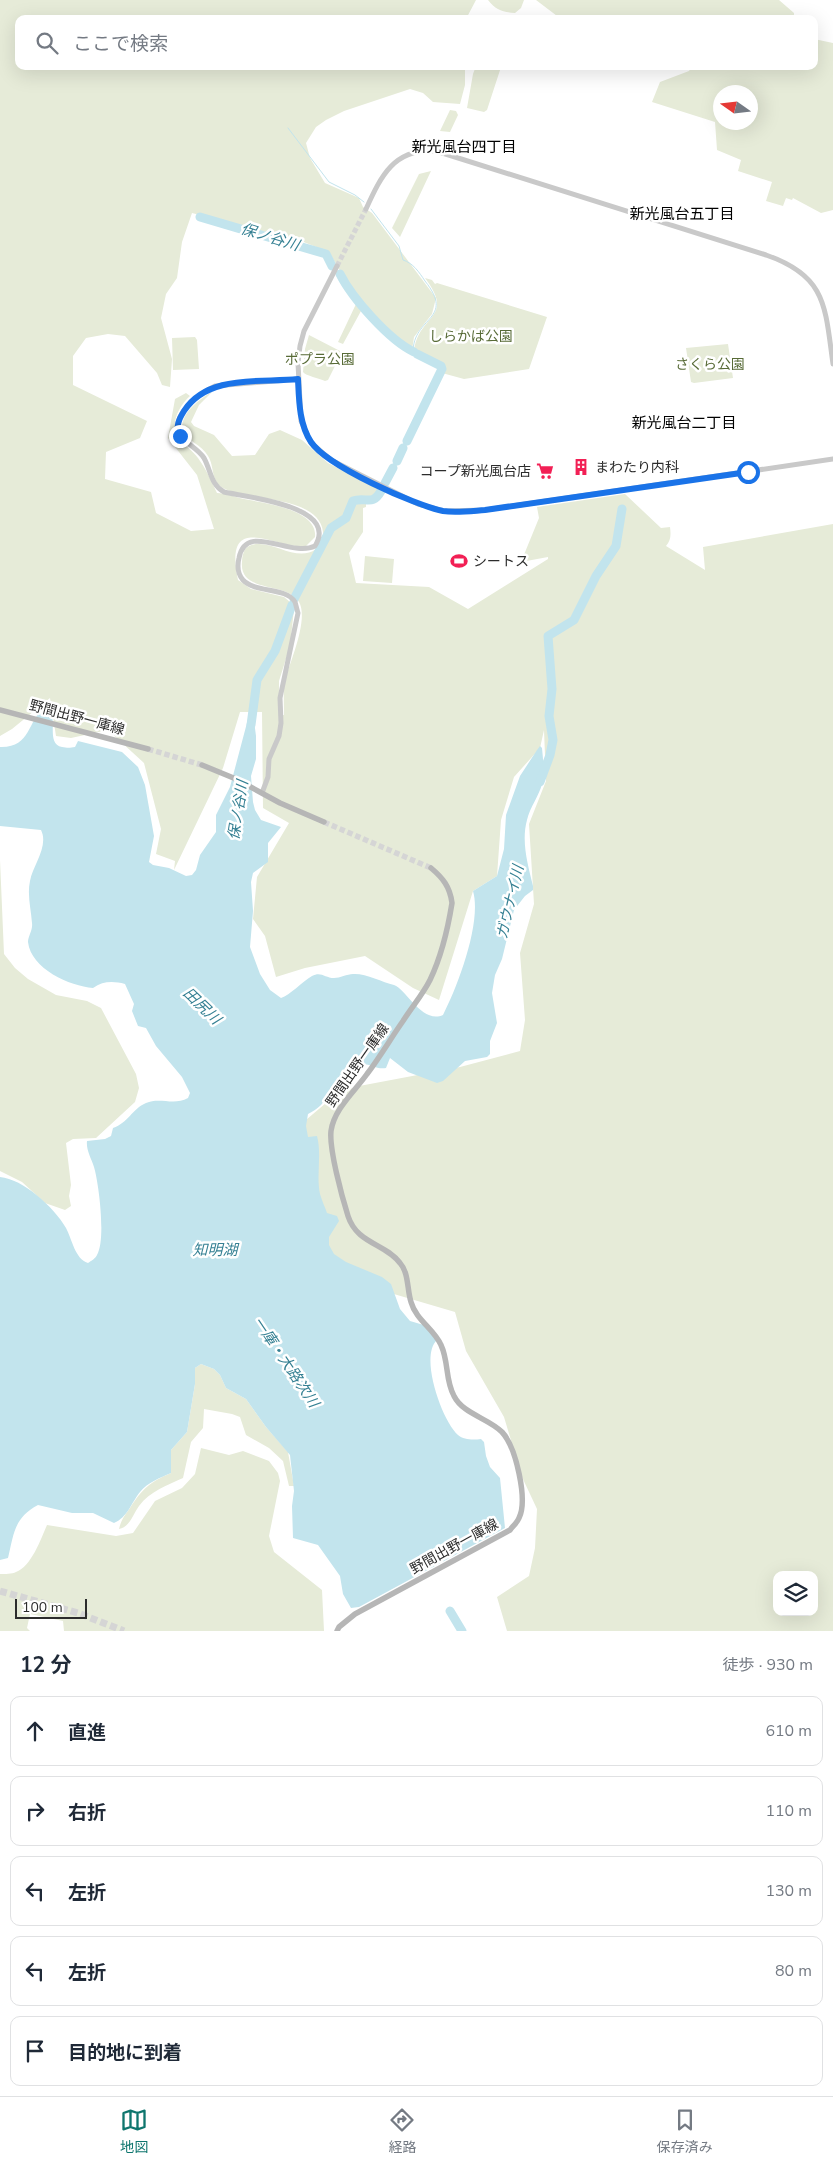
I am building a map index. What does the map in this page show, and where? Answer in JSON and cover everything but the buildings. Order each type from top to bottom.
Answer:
[{"type":"main road","name":"野間出野一庫線","points":[[0,710],[148,749]]},
{"type":"main road","points":[[202,766],[216,770],[324,822]]},
{"type":"main road","name":"野間出野一庫線","points":[[337,1631],[339,1627],[355,1614],[510,1530],[520,1518],[523,1500],[516,1464],[509,1442],[495,1426],[462,1407],[454,1397],[450,1385],[446,1357],[440,1343],[414,1312],[401,1263],[361,1236],[353,1227],[348,1216],[332,1149],[331,1129],[339,1111],[422,994],[436,966],[452,903],[451,893],[447,885],[431,868]]},
{"type":"street","points":[[366,209],[382,176],[392,164],[413,153],[436,151],[766,255],[796,268],[816,288],[825,311],[833,364]]},
{"type":"street","points":[[337,266],[304,331],[300,346],[298,379],[303,426],[311,443],[320,453],[350,471],[418,504],[444,511],[485,510],[833,459]]},
{"type":"street","points":[[262,793],[268,777],[269,760],[279,736],[281,723],[280,698],[298,613],[294,601],[285,595],[252,586],[244,581],[239,575],[237,566],[242,547],[250,541],[259,540],[299,550],[308,550],[315,546],[319,532],[316,522],[298,509],[285,504],[224,492],[219,489],[215,485],[204,458],[180,436],[178,425],[179,419],[191,402],[206,390],[215,386],[298,379]]},
{"type":"green space","points":[[0,0],[476,0],[468,15],[15,15],[15,70],[465,70],[465,85],[460,104],[433,102],[423,93],[410,89],[344,111],[326,120],[316,127],[306,143],[310,158],[325,183],[359,198],[363,207],[372,213],[436,298],[432,314],[414,337],[412,350],[396,341],[350,288],[329,252],[301,241],[192,213],[182,242],[177,278],[166,294],[161,318],[172,359],[170,387],[162,385],[157,373],[125,336],[108,334],[86,338],[73,356],[73,385],[147,421],[140,438],[106,452],[105,479],[151,492],[156,513],[191,531],[214,529],[197,475],[168,438],[175,399],[186,393],[190,396],[179,410],[175,421],[176,433],[201,462],[217,493],[288,509],[308,520],[314,527],[315,537],[306,546],[294,546],[255,538],[245,539],[238,545],[235,558],[238,580],[251,589],[284,597],[294,609],[290,646],[279,681],[279,715],[284,715],[285,680],[300,629],[301,609],[299,602],[285,591],[248,579],[243,572],[243,555],[246,548],[254,544],[271,546],[290,552],[308,553],[319,546],[323,539],[323,532],[318,520],[309,511],[296,505],[234,492],[219,485],[214,477],[208,456],[187,437],[182,429],[188,411],[213,391],[199,405],[191,422],[194,426],[214,435],[232,456],[255,455],[269,434],[280,430],[302,440],[328,463],[379,489],[373,497],[355,500],[355,502],[366,502],[366,507],[363,508],[363,532],[349,553],[356,583],[429,587],[468,609],[548,559],[548,557],[521,562],[539,518],[537,507],[625,494],[661,528],[670,527],[669,542],[666,546],[705,570],[703,547],[833,524],[833,1631],[507,1631],[497,1597],[529,1576],[535,1548],[537,1509],[522,1477],[504,1417],[466,1351],[455,1312],[353,1282],[309,1235],[300,1125],[326,1103],[354,1087],[460,1067],[520,1051],[525,1020],[520,953],[534,904],[529,824],[546,781],[544,730],[540,748],[514,777],[501,820],[497,876],[473,891],[439,1000],[413,988],[365,956],[305,968],[276,977],[265,936],[253,919],[257,877],[289,823],[263,808],[262,712],[240,712],[223,768],[174,870],[175,861],[156,854],[161,829],[144,763],[108,730],[71,738],[56,736],[50,698],[12,729],[0,736]]},
{"type":"green space","points":[[488,0],[524,0],[521,8],[515,13],[500,10]]},
{"type":"green space","points":[[536,0],[779,0],[794,13],[794,15],[556,15]]},
{"type":"green space","points":[[818,40],[833,43],[833,210],[821,213],[793,198],[792,200],[786,198],[783,206],[766,201],[772,182],[738,171],[741,160],[717,150],[716,130],[758,130],[758,85],[713,85],[713,121],[652,102],[660,82],[690,70],[818,70]]},
{"type":"green space","points":[[474,70],[500,70],[487,110],[484,112],[467,108]]},
{"type":"green space","points":[[450,110],[456,111],[458,115],[450,132],[440,131]]},
{"type":"green space","points":[[431,171],[400,237],[392,228],[419,174]]},
{"type":"green space","name":"しらかば公園","points":[[425,278],[432,280],[435,284],[437,283],[547,317],[529,369],[464,379],[442,373],[442,366],[414,351],[417,339],[436,309],[437,302],[434,291]]},
{"type":"green space","points":[[356,304],[361,311],[343,344],[338,342]]},
{"type":"green space","name":"ポプラ公園","points":[[309,335],[340,351],[341,354],[328,380],[325,381],[303,372],[305,349]]},
{"type":"green space","points":[[195,337],[197,340],[199,369],[173,370],[172,338]]},
{"type":"green space","name":"さくら公園","points":[[728,344],[733,378],[691,382],[686,348]]},
{"type":"green space","points":[[365,556],[394,559],[392,583],[363,581]]},
{"type":"green space","points":[[0,860],[4,954],[15,968],[28,979],[56,995],[87,1001],[101,1008],[136,1074],[139,1088],[135,1102],[96,1138],[73,1139],[66,1143],[71,1185],[69,1196],[71,1206],[65,1210],[45,1203],[22,1182],[0,1171]]},
{"type":"green space","points":[[201,1364],[214,1369],[220,1375],[226,1388],[246,1399],[266,1427],[288,1452],[294,1486],[289,1486],[283,1461],[269,1448],[246,1435],[240,1417],[204,1409],[203,1428],[191,1442],[183,1478],[148,1496],[139,1506],[129,1523],[119,1529],[125,1515],[143,1491],[152,1483],[171,1473],[171,1450],[187,1432],[195,1384],[195,1368]]},
{"type":"green space","points":[[201,1448],[229,1455],[243,1451],[269,1461],[278,1473],[280,1481],[269,1536],[274,1552],[322,1590],[324,1631],[64,1631],[63,1621],[30,1614],[27,1628],[30,1631],[0,1631],[0,1574],[14,1573],[26,1565],[35,1552],[47,1525],[116,1536],[133,1533],[155,1501],[182,1488],[195,1474]]},
{"type":"water","name":"知明湖","points":[[45,707],[48,707],[51,712],[54,741],[57,745],[68,748],[75,747],[78,741],[122,752],[138,767],[145,785],[154,836],[149,862],[186,876],[192,875],[196,870],[200,855],[216,832],[216,815],[230,787],[248,719],[253,713],[256,759],[251,776],[253,802],[261,820],[281,827],[268,843],[268,862],[253,873],[251,882],[253,911],[250,947],[260,974],[270,990],[281,998],[315,975],[321,974],[334,978],[351,974],[363,975],[394,985],[422,1011],[428,1015],[435,1016],[443,1015],[467,954],[474,919],[475,904],[473,891],[497,876],[504,849],[506,815],[520,776],[540,746],[542,748],[543,780],[528,815],[525,828],[526,853],[533,890],[525,896],[514,910],[502,959],[495,975],[492,993],[497,1023],[490,1041],[490,1054],[487,1057],[465,1061],[443,1081],[437,1083],[408,1072],[390,1058],[386,1068],[365,1064],[357,1065],[346,1072],[321,1105],[308,1114],[306,1126],[308,1137],[317,1136],[320,1194],[327,1213],[337,1216],[339,1221],[329,1237],[329,1245],[334,1254],[346,1262],[382,1277],[391,1284],[400,1309],[410,1321],[427,1326],[437,1340],[432,1348],[430,1360],[435,1388],[445,1416],[460,1437],[481,1439],[484,1442],[490,1467],[500,1478],[505,1528],[359,1607],[351,1608],[343,1594],[340,1576],[318,1545],[293,1538],[292,1506],[294,1491],[290,1455],[266,1427],[246,1399],[226,1388],[220,1375],[214,1369],[201,1364],[195,1368],[195,1384],[187,1432],[171,1450],[171,1473],[143,1489],[123,1517],[114,1523],[93,1513],[72,1513],[38,1505],[24,1515],[16,1527],[8,1558],[0,1560],[0,1177],[28,1188],[46,1203],[61,1220],[80,1257],[88,1263],[96,1256],[100,1248],[101,1212],[98,1186],[87,1141],[105,1139],[111,1136],[113,1128],[123,1123],[146,1103],[151,1101],[172,1102],[183,1100],[188,1098],[190,1093],[182,1077],[156,1046],[146,1028],[138,1026],[132,1011],[134,1004],[125,984],[108,982],[93,988],[74,984],[63,980],[44,968],[31,952],[28,942],[32,926],[29,886],[42,849],[43,836],[41,830],[0,826],[0,747],[18,743]]},
{"type":"waterway","points":[[288,128],[329,182],[355,195],[364,202]]},
{"type":"waterway","points":[[371,209],[399,246],[403,260],[416,268],[433,294],[436,303],[435,311],[431,318],[419,331],[413,352]]},
{"type":"waterway","name":"保ノ谷川","points":[[200,217],[326,254],[332,266]]},
{"type":"waterway","name":"保ノ谷川","points":[[340,274],[353,295],[372,318],[394,338],[414,352]]},
{"type":"waterway","name":"保ノ谷川","points":[[417,354],[441,366],[442,369]]},
{"type":"waterway","name":"保ノ谷川","points":[[407,441],[441,371]]},
{"type":"waterway","name":"保ノ谷川","points":[[397,461],[403,448]]},
{"type":"waterway","name":"保ノ谷川","points":[[385,483],[393,468]]},
{"type":"waterway","name":"保ノ谷川","points":[[294,599],[331,528],[346,518],[353,501],[375,499],[381,491]]},
{"type":"waterway","name":"ガウナイ川","points":[[540,782],[550,755],[553,740],[549,716],[552,689],[548,636],[574,620],[596,576],[616,546],[622,509]]},
{"type":"waterway","name":"保ノ谷川","points":[[251,725],[257,680],[275,651],[292,605]]},
{"type":"waterway","name":"一庫・大路次川","points":[[450,1611],[462,1631]]},
{"type":"tunnel","points":[[337,266],[366,209]]},
{"type":"tunnel","points":[[148,749],[202,765]]},
{"type":"tunnel","points":[[324,822],[431,868]]},
{"type":"tunnel","points":[[0,1591],[78,1613],[124,1631]]},
{"type":"place","name":"まわたり内科","points":[[581,467]]},
{"type":"place","name":"コープ新光風台店","points":[[545,471]]},
{"type":"place","name":"シートス","points":[[459,561]]},
{"type":"district","name":"新光風台四丁目","points":[[464,147]]},
{"type":"district","name":"新光風台五丁目","points":[[682,214]]},
{"type":"district","name":"新光風台二丁目","points":[[684,423]]},
{"type":"route","points":[[180,436],[178,431],[179,419],[191,402],[206,390],[226,384],[298,379],[301,420],[311,443],[320,453],[350,471],[418,504],[444,511],[467,512],[485,510],[748,472]]},
{"type":"water label","name":"田尻川","points":[[202,1006]]}]
